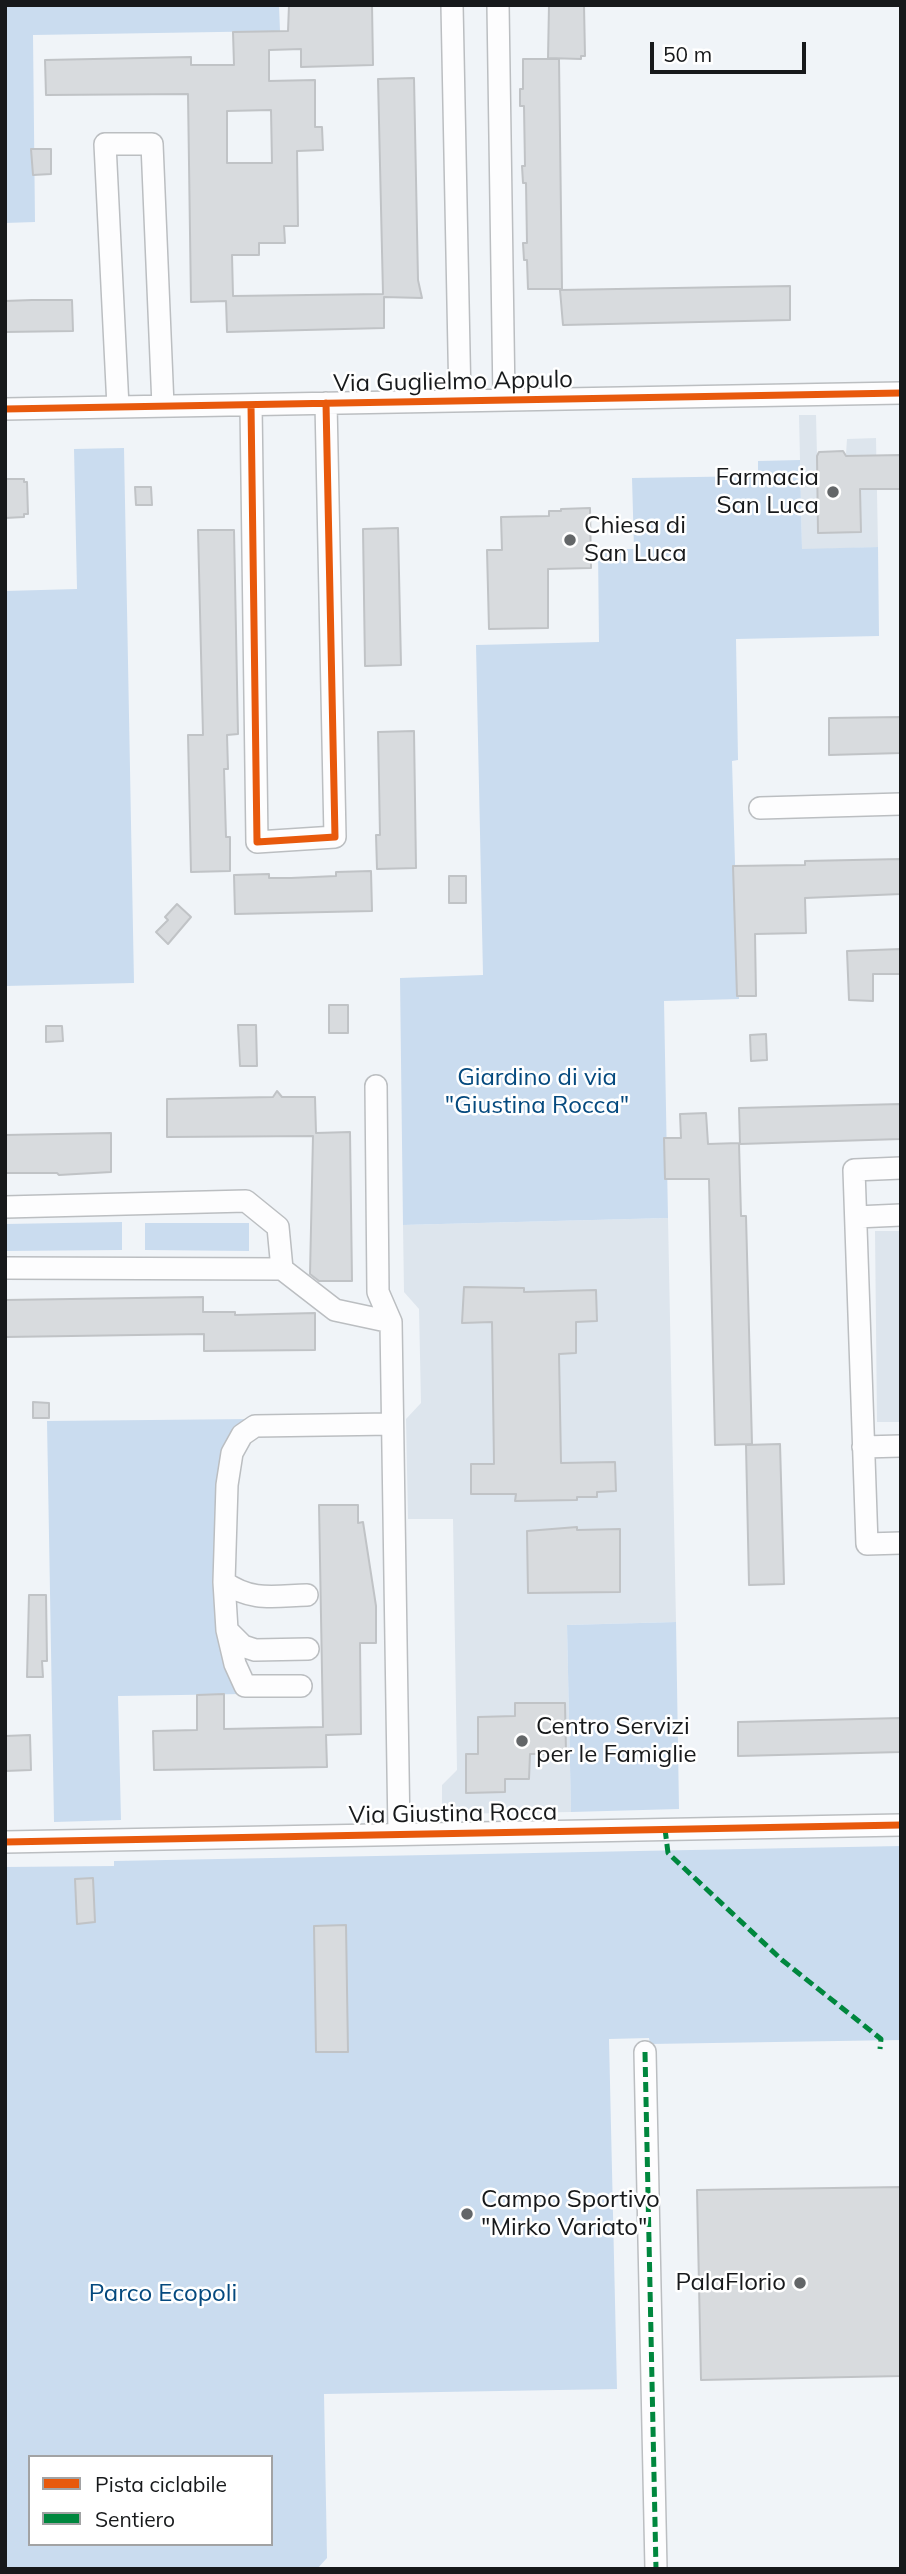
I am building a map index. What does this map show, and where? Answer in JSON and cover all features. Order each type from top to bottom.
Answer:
[{"type":"street","points":[[452,5],[460,401]]},
{"type":"street","points":[[498,5],[504,400]]},
{"type":"street","points":[[118,407],[105,144],[152,144],[163,406]]},
{"type":"street","name":"Via Guglielmo Appulo","points":[[5,409],[901,393]]},
{"type":"street","points":[[251,405],[257,842],[335,837],[326,403]]},
{"type":"street","points":[[760,808],[901,804]]},
{"type":"street","name":"Via Giustina Rocca","points":[[376,1086],[378,1292],[391,1322],[399,1834]]},
{"type":"street","points":[[901,1168],[854,1170],[866,1544],[901,1543]]},
{"type":"street","points":[[5,1207],[246,1201],[278,1227],[282,1269]]},
{"type":"street","points":[[856,1217],[901,1215]]},
{"type":"street","points":[[5,1268],[282,1269],[335,1310],[391,1322]]},
{"type":"street","points":[[301,1686],[245,1686],[235,1664],[227,1630],[225,1582],[227,1485],[232,1453],[242,1434],[255,1426],[392,1424]]},
{"type":"street","points":[[863,1447],[901,1446]]},
{"type":"street","points":[[225,1582],[240,1593],[254,1596],[307,1595]]},
{"type":"street","points":[[227,1630],[243,1646],[255,1650],[308,1649]]},
{"type":"street","name":"Via Giustina Rocca","points":[[5,1842],[901,1825]]},
{"type":"street","points":[[645,2052],[656,2569]]},
{"type":"shaded area","points":[[799,415],[816,415],[817,455],[819,452],[843,451],[846,454],[847,439],[876,438],[878,547],[802,550]]},
{"type":"shaded area","points":[[668,1218],[676,1622],[567,1625],[571,1812],[442,1814],[442,1785],[457,1770],[453,1519],[408,1519],[406,1419],[421,1403],[419,1309],[404,1292],[403,1225]]},
{"type":"shaded area","points":[[875,1231],[901,1231],[901,1422],[877,1422]]},
{"type":"green space","points":[[5,5],[279,5],[280,31],[33,35],[35,222],[5,223]]},
{"type":"green space","points":[[124,448],[134,983],[5,986],[5,591],[77,589],[74,449]]},
{"type":"green space","name":"Giardino di via \"Giustina Rocca\"","points":[[800,460],[802,549],[878,547],[879,636],[736,639],[738,760],[732,761],[739,999],[664,1001],[668,1218],[403,1225],[400,978],[483,975],[476,645],[599,642],[598,549],[634,549],[632,478],[758,476],[758,461]]},
{"type":"green space","points":[[122,1222],[122,1250],[5,1251],[5,1224]]},
{"type":"green space","points":[[145,1223],[249,1223],[249,1251],[145,1250]]},
{"type":"green space","points":[[254,1419],[222,1485],[243,1694],[118,1696],[121,1820],[54,1822],[47,1421]]},
{"type":"green space","points":[[676,1622],[679,1809],[571,1812],[567,1625]]},
{"type":"green space","name":"Parco Ecopoli","points":[[901,1846],[901,2040],[650,2044],[649,2038],[609,2039],[617,2389],[324,2394],[327,2558],[317,2569],[5,2569],[5,1867],[114,1866],[114,1861]]},
{"type":"building","points":[[289,5],[372,5],[373,65],[301,67],[301,49],[269,50],[269,81],[315,80],[315,127],[322,127],[323,150],[297,151],[298,226],[284,226],[285,243],[259,243],[259,255],[232,255],[233,296],[383,294],[378,79],[414,78],[418,280],[422,298],[384,297],[384,328],[227,332],[226,301],[191,302],[188,94],[46,95],[45,60],[191,57],[191,65],[234,65],[233,32],[288,31]],"holes":[[[271,110],[272,163],[227,163],[227,111]]]},
{"type":"building","points":[[549,5],[584,5],[585,56],[581,56],[581,59],[548,58]]},
{"type":"building","points":[[523,59],[559,59],[562,289],[528,289],[527,260],[524,260],[523,243],[527,243],[526,183],[523,183],[522,166],[525,166],[524,106],[520,106]]},
{"type":"building","points":[[31,149],[51,149],[51,174],[33,175]]},
{"type":"building","points":[[790,286],[790,320],[563,325],[560,290]]},
{"type":"building","points":[[72,300],[73,331],[5,332],[5,301]]},
{"type":"building","name":"Farmacia San Luca","points":[[843,451],[846,456],[901,455],[901,489],[860,489],[861,532],[818,533],[817,456],[819,452]]},
{"type":"building","points":[[5,479],[24,479],[24,482],[27,482],[28,514],[24,514],[24,517],[5,518]]},
{"type":"building","points":[[135,487],[151,487],[152,505],[136,505]]},
{"type":"building","points":[[590,508],[591,568],[548,569],[548,628],[489,629],[487,550],[502,550],[501,517],[549,516],[549,511]]},
{"type":"building","points":[[398,528],[401,665],[365,666],[363,529]]},
{"type":"building","points":[[198,530],[234,530],[238,734],[227,735],[228,769],[224,769],[230,871],[191,872],[188,735],[203,735]]},
{"type":"building","points":[[901,717],[901,753],[829,755],[829,718]]},
{"type":"building","points":[[414,731],[416,868],[377,869],[376,835],[380,835],[378,732]]},
{"type":"building","points":[[901,859],[901,894],[805,898],[806,933],[755,934],[756,996],[737,996],[733,866]]},
{"type":"building","points":[[371,871],[372,911],[235,914],[234,875],[269,874],[269,878],[291,878]]},
{"type":"building","points":[[449,876],[466,876],[466,903],[449,903]]},
{"type":"building","points":[[177,904],[191,917],[168,944],[156,932],[168,920],[165,917]]},
{"type":"building","points":[[901,949],[901,974],[873,974],[873,1001],[849,1000],[847,951]]},
{"type":"building","points":[[329,1005],[348,1005],[348,1033],[329,1033]]},
{"type":"building","points":[[238,1025],[256,1025],[257,1066],[240,1066]]},
{"type":"building","points":[[46,1026],[62,1026],[63,1041],[46,1042]]},
{"type":"building","points":[[766,1034],[767,1060],[751,1061],[750,1035]]},
{"type":"building","points":[[277,1091],[282,1097],[315,1097],[316,1133],[350,1132],[352,1281],[319,1281],[310,1274],[313,1136],[167,1137],[167,1099],[273,1097]]},
{"type":"building","points":[[901,1104],[901,1139],[740,1144],[739,1108]]},
{"type":"building","points":[[706,1113],[708,1144],[739,1143],[741,1216],[746,1216],[752,1444],[715,1445],[709,1179],[665,1179],[664,1138],[681,1138],[680,1114]]},
{"type":"building","points":[[111,1133],[111,1172],[59,1175],[5,1173],[5,1135]]},
{"type":"building","points":[[464,1287],[524,1288],[524,1292],[596,1290],[597,1321],[576,1322],[576,1353],[559,1354],[561,1463],[615,1462],[616,1491],[597,1492],[597,1497],[577,1497],[577,1500],[515,1501],[516,1494],[471,1494],[471,1464],[494,1464],[492,1322],[462,1323]]},
{"type":"building","points":[[203,1297],[203,1312],[235,1312],[235,1315],[315,1313],[315,1350],[204,1351],[204,1334],[5,1337],[5,1300]]},
{"type":"building","points":[[33,1402],[49,1403],[49,1418],[33,1418]]},
{"type":"building","points":[[780,1444],[784,1584],[749,1585],[746,1445]]},
{"type":"building","points":[[319,1505],[358,1505],[358,1523],[363,1522],[376,1606],[376,1643],[360,1643],[361,1734],[326,1735],[327,1767],[154,1770],[153,1731],[197,1730],[197,1695],[224,1694],[224,1729],[323,1727]]},
{"type":"building","points":[[577,1527],[577,1530],[620,1529],[620,1592],[528,1593],[527,1531]]},
{"type":"building","points":[[29,1595],[46,1595],[47,1661],[42,1661],[43,1677],[27,1677]]},
{"type":"building","name":"Centro Servizi per le Famiglie","points":[[515,1703],[565,1703],[566,1753],[530,1754],[529,1779],[505,1779],[505,1792],[466,1793],[466,1754],[478,1754],[478,1717],[515,1716]]},
{"type":"building","points":[[901,1718],[901,1752],[738,1756],[738,1722]]},
{"type":"building","points":[[30,1735],[31,1770],[5,1771],[5,1736]]},
{"type":"building","points":[[93,1878],[95,1922],[77,1924],[75,1879]]},
{"type":"building","points":[[346,1925],[348,2052],[316,2052],[314,1926]]},
{"type":"building","name":"PalaFlorio","points":[[901,2187],[901,2376],[701,2380],[697,2190]]},
{"type":"marked path","points":[[665,1829],[668,1853],[782,1960],[881,2039],[880,2049]]},
{"type":"marked path","points":[[645,2052],[656,2569]]},
{"type":"cycle path","points":[[5,409],[901,393]]},
{"type":"cycle path","points":[[251,405],[257,842],[335,837],[326,403]]},
{"type":"cycle path","points":[[5,1842],[901,1825]]},
{"type":"place","name":"Farmacia San Luca","points":[[833,492]]},
{"type":"place","name":"Chiesa di San Luca","points":[[570,540]]},
{"type":"place","name":"Centro Servizi per le Famiglie","points":[[522,1741]]},
{"type":"place","name":"Campo Sportivo \"Mirko Variato\"","points":[[467,2214]]},
{"type":"place","name":"PalaFlorio","points":[[800,2283]]}]
